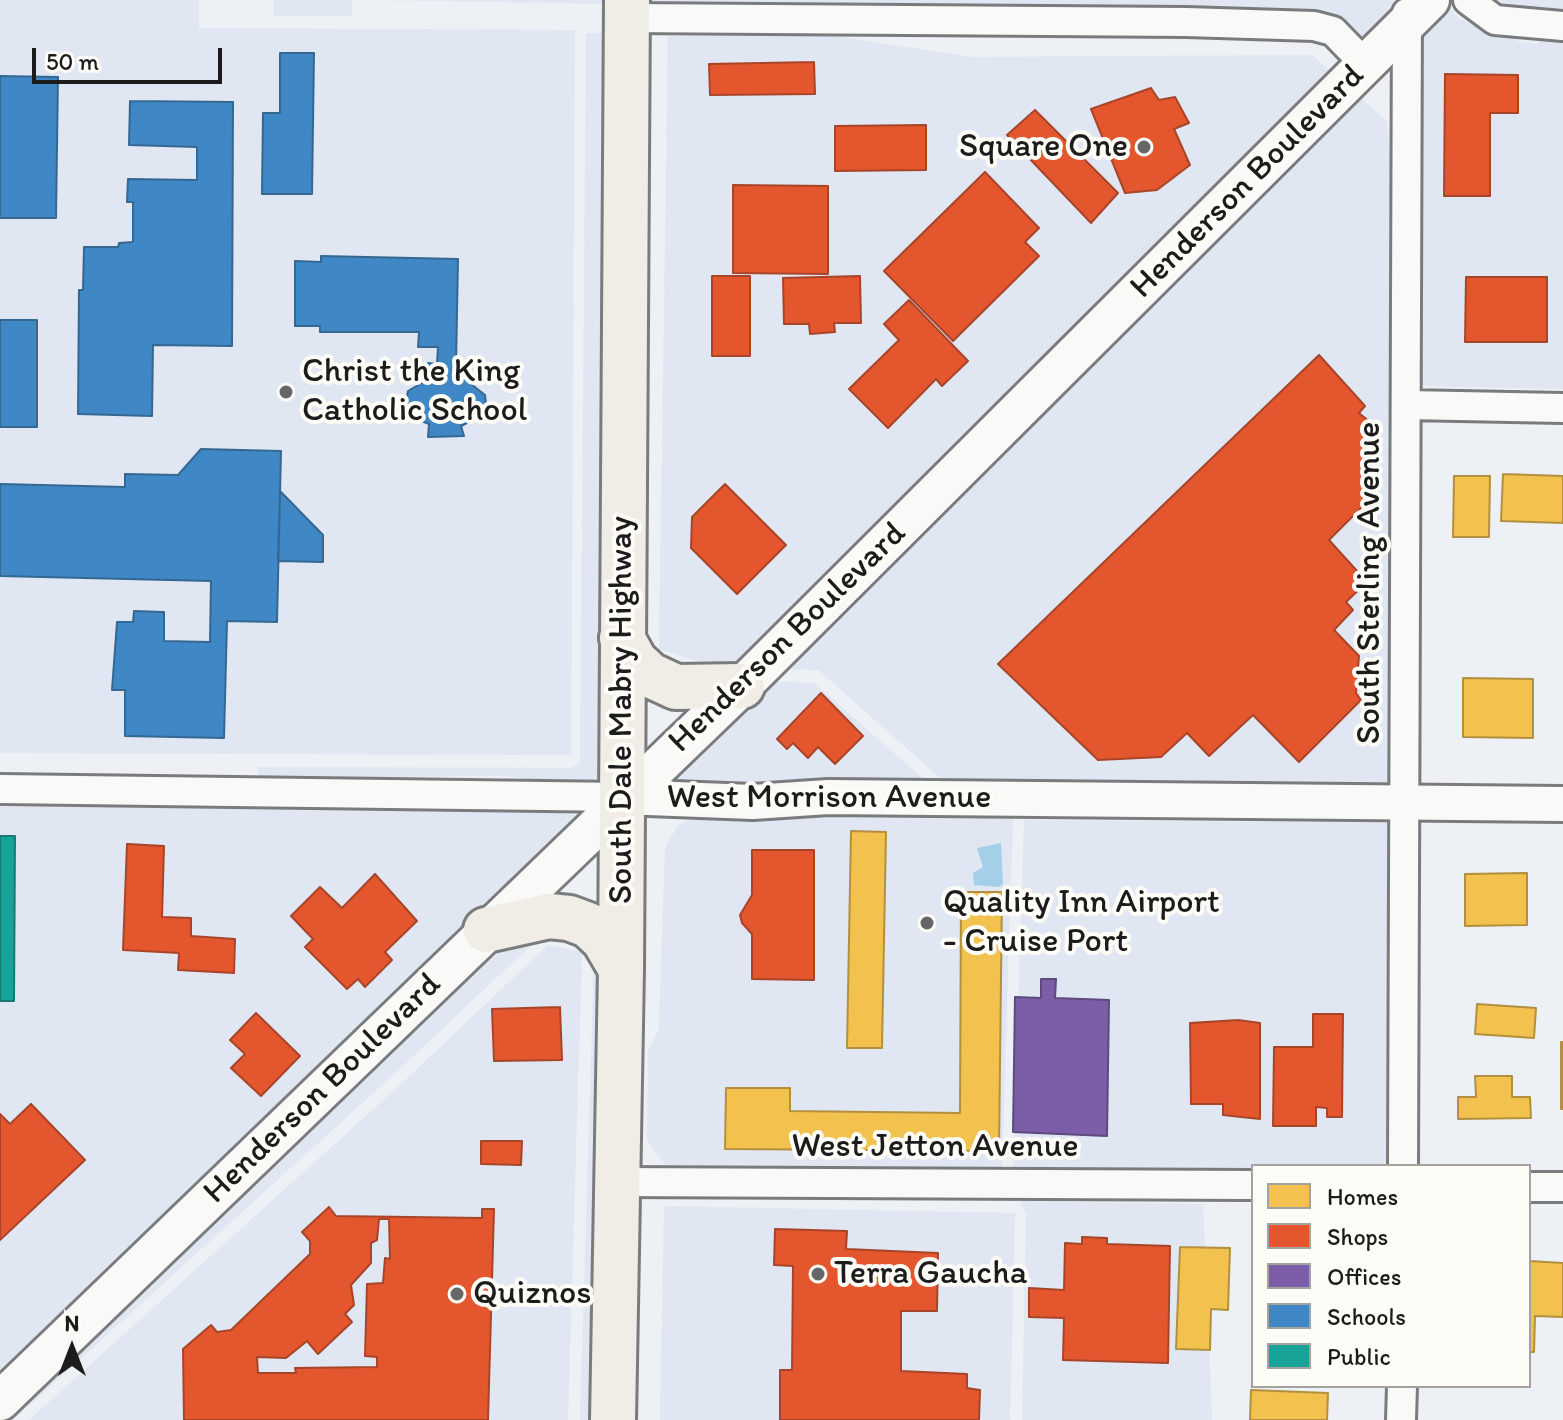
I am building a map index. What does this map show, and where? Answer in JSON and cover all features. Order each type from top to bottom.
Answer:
[{"type":"main road","name":"Henderson Boulevard","points":[[0,1401],[622,797],[742,686],[1365,64],[1415,8]]},
{"type":"main road","name":"South Dale Mabry Highway","points":[[613,1420],[621,969],[627,9]]},
{"type":"main road","points":[[622,638],[635,661],[650,675],[676,687],[742,686]]},
{"type":"main road","points":[[486,930],[549,916],[569,918],[588,925],[604,940],[621,969]]},
{"type":"street","points":[[1468,0],[1495,20],[1563,26]]},
{"type":"street","name":"South Sterling Avenue","points":[[1403,1164],[1407,405],[1415,8]]},
{"type":"street","points":[[627,9],[1326,28],[1365,64]]},
{"type":"street","points":[[1407,405],[1563,408]]},
{"type":"street","name":"West Morrison Avenue","points":[[0,789],[622,797],[753,802],[817,797],[1563,804]]},
{"type":"street","name":"West Jetton Avenue","points":[[617,1182],[1251,1185]]},
{"type":"street","points":[[1531,1187],[1563,1187]]},
{"type":"street","points":[[1401,1420],[1402,1388]]},
{"type":"shaded area","name":"Christ the King Catholic School","points":[[0,0],[199,0],[199,28],[575,30],[571,755],[0,753]]},
{"type":"shaded area","points":[[274,0],[352,0],[352,16],[274,16]]},
{"type":"shaded area","points":[[384,0],[613,0],[613,4]]},
{"type":"shaded area","points":[[639,0],[1393,0],[1393,16],[1365,45],[1340,18],[1316,12],[1173,6],[639,4]]},
{"type":"shaded area","points":[[1496,0],[1563,0],[1563,12],[1531,12]]},
{"type":"shaded area","points":[[1446,3],[1459,19],[1515,37],[1516,41],[1537,44],[1539,41],[1563,41],[1563,389],[1421,386],[1420,29]]},
{"type":"shaded area","points":[[586,33],[612,33],[608,790],[505,776],[258,778],[258,767],[571,768],[580,763]]},
{"type":"shaded area","points":[[668,36],[835,36],[972,57],[1312,55],[1387,121],[1391,174],[1388,785],[946,783],[818,670],[716,667],[659,649]]},
{"type":"shaded area","points":[[767,681],[814,683],[936,790],[656,791]]},
{"type":"shaded area","points":[[0,807],[515,807],[590,817],[0,1380]]},
{"type":"shaded area","name":"Quality Inn Airport - Cruise Port","points":[[702,813],[1013,817],[1002,1167],[666,1166],[647,1140],[648,1051],[659,1029],[665,847],[678,826]]},
{"type":"shaded area","points":[[1024,820],[1391,823],[1390,1164],[1251,1164],[1251,1175],[1013,1172]]},
{"type":"shaded area","points":[[541,936],[392,1076],[13,1420],[0,1420],[495,946]]},
{"type":"shaded area","points":[[548,945],[582,952],[568,1420],[29,1420],[399,1086]]},
{"type":"shaded area","points":[[594,956],[606,973],[600,1420],[580,1420]]},
{"type":"shaded area","points":[[1020,1201],[1203,1204],[1212,1420],[1022,1420],[1026,1214]]},
{"type":"shaded area","points":[[664,1206],[1015,1213],[1010,1420],[660,1420]]},
{"type":"water","points":[[1001,843],[1003,884],[999,887],[974,885],[973,873],[983,867],[977,848]]},
{"type":"building: Homes","points":[[1503,474],[1563,476],[1563,523],[1501,521]]},
{"type":"building: Homes","points":[[1454,476],[1490,476],[1489,537],[1453,537]]},
{"type":"building: Homes","points":[[1463,678],[1533,679],[1533,738],[1463,737]]},
{"type":"building: Homes","points":[[851,831],[886,832],[882,1048],[847,1048]]},
{"type":"building: Homes","points":[[1527,873],[1527,925],[1465,926],[1465,874]]},
{"type":"building: Homes","points":[[961,892],[1002,892],[999,1151],[725,1149],[726,1088],[790,1088],[790,1111],[960,1113]]},
{"type":"building: Homes","points":[[1477,1004],[1536,1008],[1534,1038],[1475,1034]]},
{"type":"building: Homes","points":[[1563,1042],[1563,1109],[1561,1109]]},
{"type":"building: Homes","points":[[1475,1076],[1512,1076],[1512,1097],[1530,1097],[1531,1118],[1458,1119],[1458,1097],[1476,1097]]},
{"type":"building: Homes","points":[[1180,1247],[1230,1248],[1228,1310],[1211,1309],[1210,1350],[1176,1349]]},
{"type":"building: Homes","points":[[1531,1261],[1563,1263],[1563,1317],[1535,1316],[1534,1352],[1531,1352]]},
{"type":"building: Homes","points":[[1251,1390],[1328,1393],[1327,1420],[1250,1420]]},
{"type":"building: Shops","points":[[814,62],[815,94],[710,95],[709,64]]},
{"type":"building: Shops","points":[[1445,74],[1518,75],[1518,113],[1490,113],[1490,196],[1444,196]]},
{"type":"building: Shops","name":"Square One","points":[[1151,88],[1159,100],[1175,97],[1189,123],[1174,129],[1190,165],[1157,190],[1125,193],[1091,109]]},
{"type":"building: Shops","points":[[1035,110],[1118,193],[1091,223],[1007,135]]},
{"type":"building: Shops","points":[[926,125],[926,170],[835,171],[835,126]]},
{"type":"building: Shops","points":[[985,172],[1039,228],[1025,242],[1039,256],[953,341],[884,271]]},
{"type":"building: Shops","points":[[733,185],[828,186],[828,274],[733,273]]},
{"type":"building: Shops","points":[[712,276],[750,276],[750,356],[712,356]]},
{"type":"building: Shops","points":[[860,276],[861,323],[834,323],[835,332],[810,334],[809,324],[784,324],[783,278]]},
{"type":"building: Shops","points":[[1466,277],[1547,277],[1547,342],[1465,342]]},
{"type":"building: Shops","points":[[909,300],[968,361],[942,386],[936,379],[888,428],[849,389],[899,340],[884,324]]},
{"type":"building: Shops","points":[[1319,355],[1365,406],[1359,413],[1371,423],[1368,501],[1329,540],[1367,582],[1346,602],[1353,610],[1334,630],[1359,656],[1356,693],[1361,700],[1299,762],[1253,715],[1209,756],[1187,733],[1161,757],[1098,760],[998,664]]},
{"type":"building: Shops","points":[[725,484],[786,545],[737,594],[691,548],[692,517]]},
{"type":"building: Shops","points":[[821,693],[863,736],[835,764],[818,747],[808,758],[793,743],[787,749],[777,739]]},
{"type":"building: Shops","points":[[127,844],[164,846],[162,917],[191,918],[191,936],[235,939],[234,973],[178,970],[179,953],[123,950]]},
{"type":"building: Shops","points":[[752,850],[814,850],[814,980],[752,979],[752,934],[742,923],[740,915],[752,895]]},
{"type":"building: Shops","points":[[375,874],[417,921],[385,952],[392,960],[365,987],[358,979],[347,989],[305,947],[313,939],[291,916],[320,887],[342,908]]},
{"type":"building: Shops","points":[[560,1007],[562,1060],[494,1061],[492,1009]]},
{"type":"building: Shops","points":[[256,1013],[300,1056],[261,1096],[231,1068],[245,1054],[230,1040]]},
{"type":"building: Shops","points":[[1313,1014],[1343,1014],[1342,1117],[1327,1117],[1327,1108],[1316,1107],[1316,1126],[1273,1126],[1274,1047],[1313,1047]]},
{"type":"building: Shops","points":[[1238,1020],[1260,1023],[1260,1119],[1223,1115],[1223,1104],[1191,1104],[1190,1023]]},
{"type":"building: Shops","points":[[31,1104],[85,1160],[0,1240],[0,1114],[10,1124]]},
{"type":"building: Shops","points":[[481,1141],[522,1141],[521,1165],[481,1164]]},
{"type":"building: Shops","points":[[329,1207],[336,1216],[482,1218],[482,1209],[494,1209],[488,1420],[184,1420],[183,1349],[211,1325],[217,1332],[231,1330],[310,1254],[310,1241],[302,1232]],"holes":[[[379,1219],[389,1219],[390,1259],[385,1258],[383,1283],[367,1284],[365,1356],[377,1357],[377,1367],[295,1368],[296,1373],[258,1373],[257,1357],[286,1358],[307,1341],[318,1354],[352,1322],[345,1314],[354,1305],[351,1285],[371,1263],[371,1243],[377,1240]]]},
{"type":"building: Shops","points":[[775,1229],[847,1231],[846,1249],[938,1253],[937,1311],[901,1311],[901,1371],[967,1374],[967,1388],[980,1390],[979,1420],[780,1420],[780,1370],[792,1370],[793,1266],[774,1265]]},
{"type":"building: Shops","points":[[1082,1237],[1107,1238],[1107,1244],[1170,1246],[1168,1363],[1063,1360],[1064,1318],[1029,1317],[1029,1288],[1064,1290],[1065,1243],[1082,1244]]},
{"type":"building: Offices","points":[[1041,979],[1056,979],[1055,998],[1109,1000],[1107,1136],[1013,1132],[1015,997],[1041,998]]},
{"type":"building: Schools","points":[[280,53],[314,53],[312,194],[262,194],[263,113],[280,113]]},
{"type":"building: Schools","points":[[0,76],[58,77],[56,218],[0,218]]},
{"type":"building: Schools","points":[[130,101],[233,102],[232,346],[153,345],[152,416],[78,414],[79,290],[83,290],[84,247],[118,247],[119,243],[133,242],[133,202],[127,202],[128,179],[197,180],[197,147],[129,145]]},
{"type":"building: Schools","points":[[321,256],[458,259],[456,365],[467,366],[466,380],[485,395],[486,404],[479,417],[461,426],[464,436],[428,437],[429,424],[410,416],[405,408],[408,391],[430,378],[428,363],[437,364],[438,347],[418,347],[419,332],[320,332],[320,326],[295,326],[295,261],[321,262]]},
{"type":"building: Schools","points":[[0,320],[37,320],[37,427],[0,427]]},
{"type":"building: Schools","points":[[201,449],[281,451],[277,622],[227,621],[224,738],[125,736],[125,690],[112,690],[117,622],[133,622],[134,611],[164,612],[164,641],[210,642],[211,581],[0,576],[0,484],[125,487],[125,474],[178,475]]},
{"type":"building: Schools","points":[[280,491],[323,535],[323,562],[278,561]]},
{"type":"building: Public","points":[[0,836],[15,836],[14,1001],[0,1001]]},
{"type":"place","name":"Square One","points":[[1144,147]]},
{"type":"place","name":"Christ the King Catholic School","points":[[286,392]]},
{"type":"place","name":"Quality Inn Airport - Cruise Port","points":[[927,923]]},
{"type":"place","name":"Terra Gaucha","points":[[818,1274]]},
{"type":"place","name":"Quiznos","points":[[457,1294]]}]
